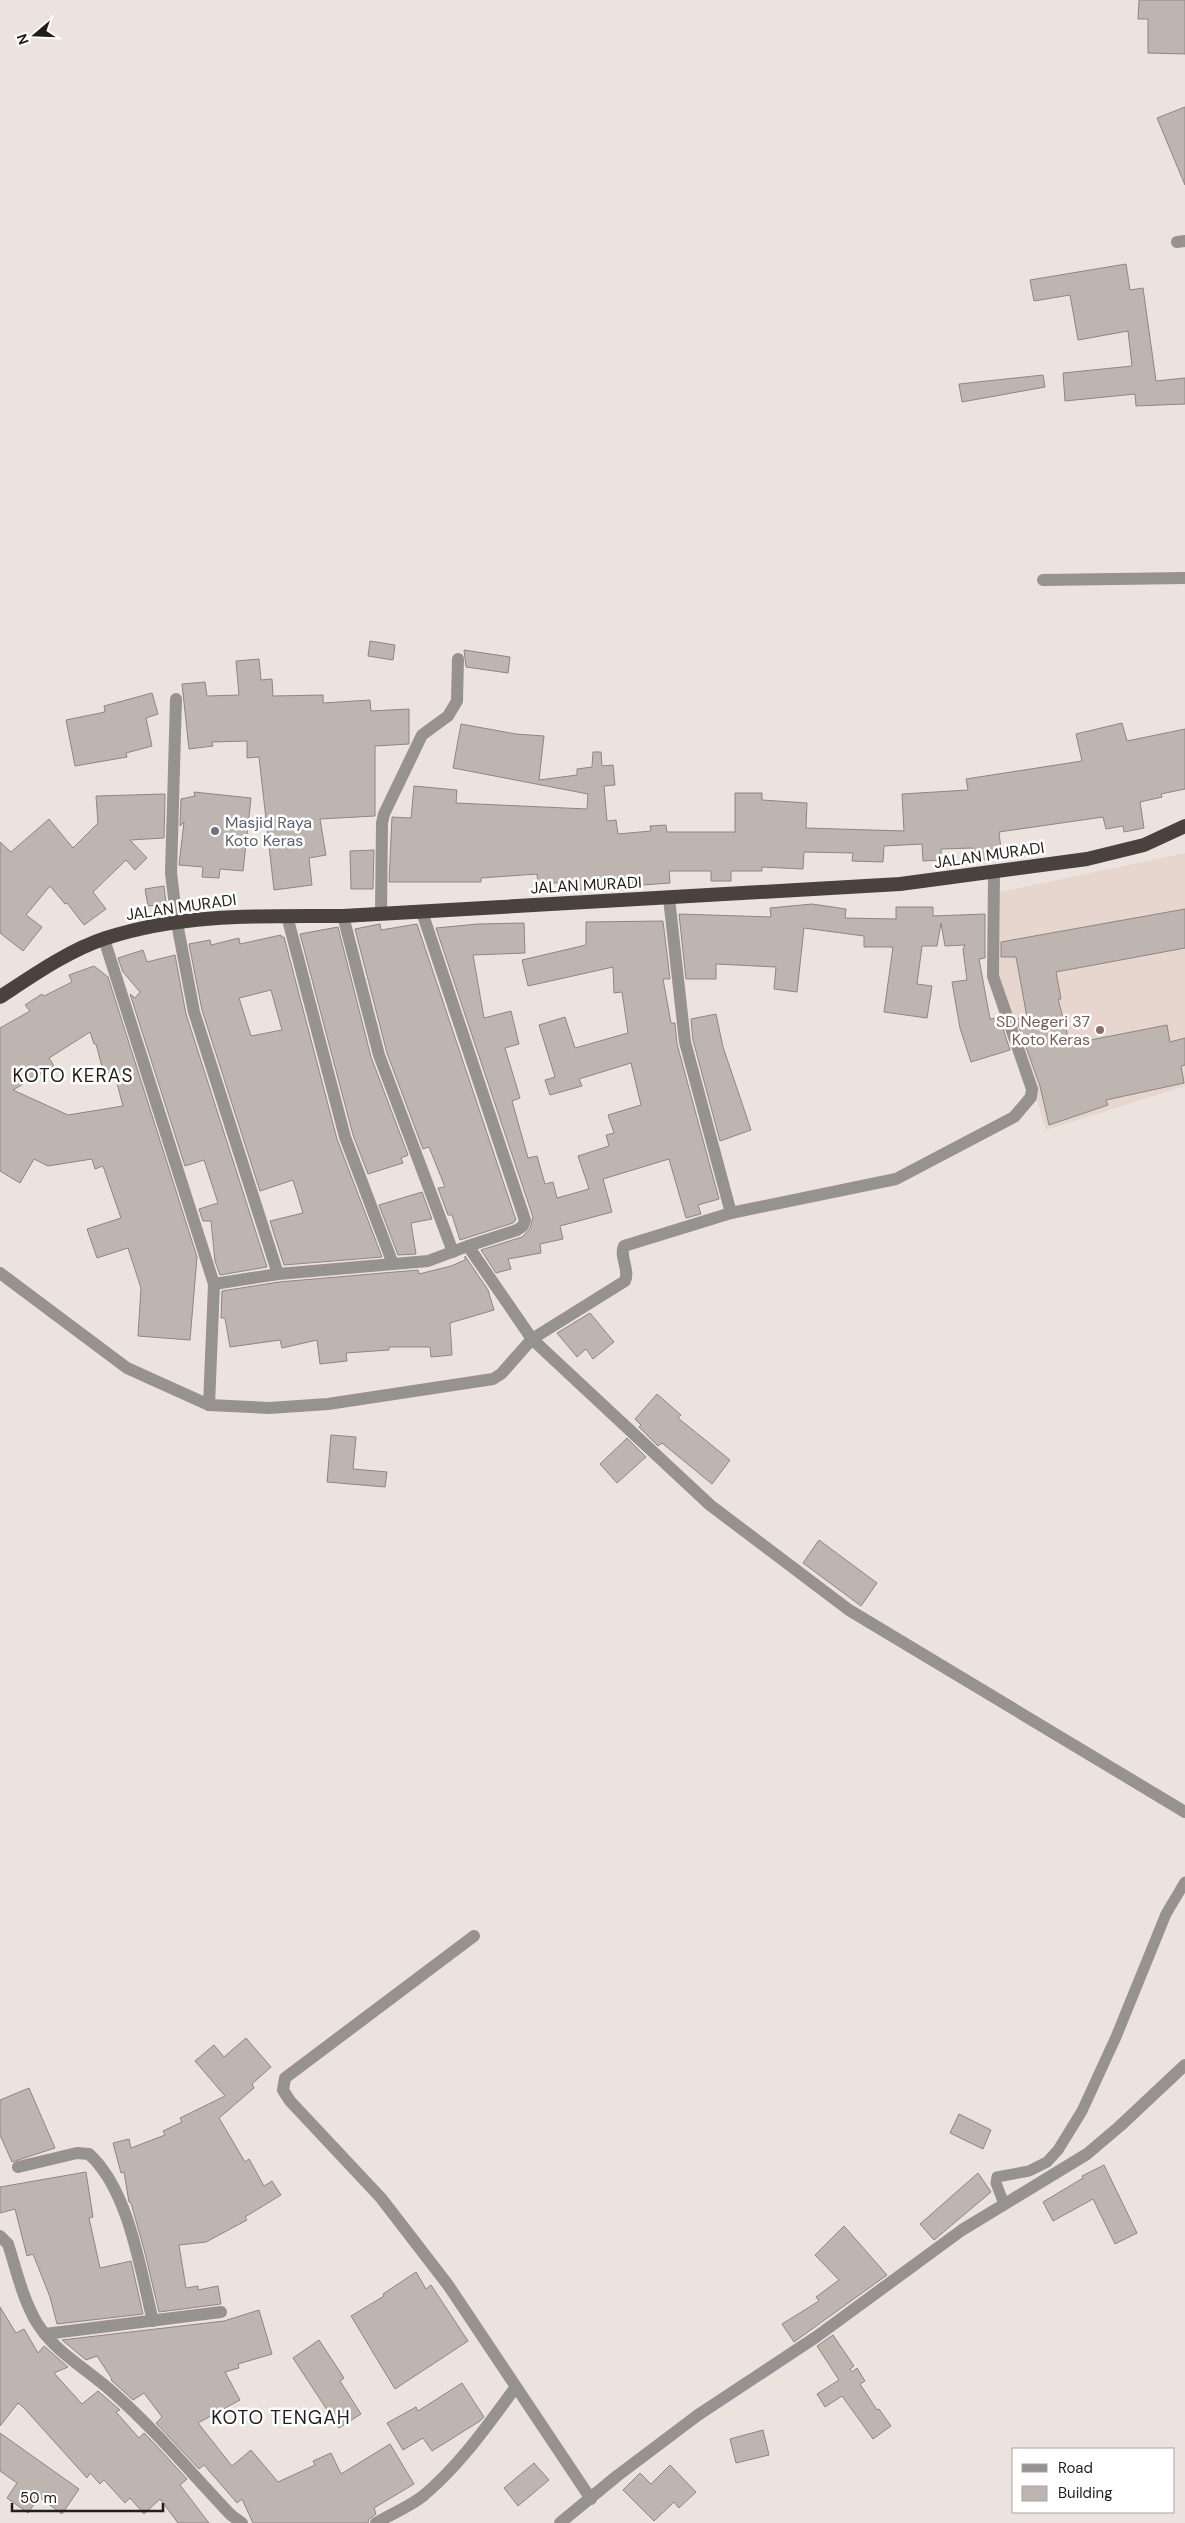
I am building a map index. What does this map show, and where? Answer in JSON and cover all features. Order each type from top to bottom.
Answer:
[{"type":"highway","name":"JALAN MURADI","points":[[0,997],[44,968],[104,939],[138,929],[210,918],[343,916],[900,884],[1087,860],[1144,845],[1185,826]]},
{"type":"street","points":[[1043,580],[1185,578]]},
{"type":"street","points":[[381,914],[382,822],[384,814],[422,735],[448,716],[457,701],[458,659]]},
{"type":"street","points":[[176,699],[171,873],[177,923],[194,1012],[278,1274]]},
{"type":"street","points":[[0,1273],[126,1368],[209,1405],[269,1408],[328,1404],[493,1379],[501,1374],[532,1339],[625,1281],[628,1272],[622,1251],[624,1246],[731,1213],[896,1180],[1014,1117],[1031,1097],[1032,1089],[993,976],[994,873]]},
{"type":"street","points":[[669,898],[685,1042],[731,1213]]},
{"type":"street","points":[[214,1284],[278,1274],[428,1261],[517,1230],[523,1226],[525,1220],[422,912]]},
{"type":"street","points":[[287,916],[345,1137],[393,1264]]},
{"type":"street","points":[[343,916],[379,1055],[453,1252]]},
{"type":"street","points":[[104,939],[214,1284],[209,1405]]},
{"type":"street","points":[[468,1246],[532,1339],[710,1505],[849,1610],[1185,1812]]},
{"type":"street","points":[[474,1936],[285,2078],[283,2090],[290,2101],[381,2198],[470,2316],[515,2388],[591,2499]]},
{"type":"street","points":[[560,2523],[617,2476],[698,2415],[816,2337],[962,2230],[1087,2154],[1185,2065]]},
{"type":"street","points":[[18,2168],[77,2153],[89,2154],[96,2161],[117,2193],[125,2213],[153,2321]]},
{"type":"street","points":[[0,2236],[8,2244],[36,2321],[57,2349],[116,2396],[152,2430],[231,2515],[242,2523]]},
{"type":"street","points":[[45,2334],[221,2312]]},
{"type":"street","points":[[376,2523],[421,2497],[450,2470],[474,2443],[515,2388]]},
{"type":"lane","points":[[1004,2204],[996,2183],[997,2177],[1029,2171],[1047,2162],[1058,2150],[1082,2111],[1116,2037],[1166,1914],[1185,1882]]},
{"type":"shaded area","name":"SD Negeri 37 Koto Keras","points":[[1185,853],[1185,1086],[1046,1130],[999,974],[1000,892]]},
{"type":"building","points":[[1139,0],[1185,0],[1185,54],[1148,53],[1148,19],[1138,19]]},
{"type":"building","points":[[1185,107],[1185,185],[1157,118]]},
{"type":"building","points":[[1126,264],[1130,290],[1143,288],[1156,381],[1185,378],[1185,404],[1136,406],[1135,394],[1065,401],[1063,373],[1132,366],[1128,331],[1078,340],[1070,295],[1034,301],[1030,280]]},
{"type":"building","points":[[1043,375],[1045,387],[962,402],[959,384]]},
{"type":"building","points":[[370,641],[395,645],[393,660],[368,656]]},
{"type":"building","points":[[464,650],[510,657],[508,673],[466,667]]},
{"type":"building","points":[[259,659],[261,680],[272,679],[273,696],[323,695],[323,703],[370,700],[371,711],[409,709],[409,744],[375,746],[375,816],[320,819],[326,855],[309,858],[312,885],[274,890],[259,757],[247,758],[247,741],[212,742],[213,746],[189,749],[182,684],[205,682],[207,696],[239,695],[236,661]]},
{"type":"building","points":[[152,693],[158,714],[146,718],[152,746],[126,753],[127,757],[75,766],[66,720],[105,712],[104,706]]},
{"type":"building","points":[[1122,723],[1127,741],[1185,729],[1185,789],[1161,794],[1162,797],[1140,802],[1144,828],[1124,832],[1123,826],[1106,829],[1103,817],[999,832],[1002,858],[974,861],[972,848],[941,849],[941,860],[923,861],[922,844],[884,846],[883,862],[852,861],[853,853],[804,852],[803,869],[762,867],[762,871],[731,871],[731,881],[711,881],[711,871],[669,871],[670,883],[574,890],[573,882],[538,884],[537,874],[481,878],[481,882],[389,882],[392,817],[411,818],[414,786],[457,790],[456,803],[587,809],[588,794],[453,768],[461,724],[516,734],[544,736],[539,780],[577,775],[577,769],[592,767],[593,752],[601,752],[602,766],[613,765],[615,785],[604,786],[607,821],[616,820],[618,834],[651,831],[650,826],[666,825],[667,832],[735,832],[735,793],[762,793],[762,800],[807,803],[806,828],[904,831],[902,794],[968,790],[966,779],[1082,761],[1076,734]]},
{"type":"building","name":"Masjid Raya Koto Keras","points":[[194,792],[251,798],[243,871],[220,869],[219,878],[202,877],[203,867],[179,865],[184,822],[180,826],[181,799],[195,796]]},
{"type":"building","points":[[165,794],[164,838],[130,840],[147,858],[135,870],[126,860],[93,892],[106,909],[84,925],[67,903],[65,904],[50,886],[26,915],[42,927],[23,951],[0,933],[0,842],[11,852],[49,819],[73,848],[98,823],[96,796]]},
{"type":"building","points":[[374,850],[373,889],[351,889],[350,851]]},
{"type":"building","points":[[164,886],[166,904],[148,906],[145,889]]},
{"type":"building","points":[[812,904],[846,909],[845,918],[896,919],[896,907],[933,907],[933,916],[985,914],[985,958],[979,959],[990,1019],[996,1018],[998,1024],[1001,1023],[1010,1050],[971,1062],[960,1028],[952,982],[967,980],[963,949],[965,945],[945,946],[941,923],[937,946],[922,946],[917,984],[932,986],[927,1018],[884,1012],[893,947],[864,947],[864,936],[804,928],[797,992],[774,989],[776,967],[716,964],[716,979],[686,979],[679,914],[771,917],[770,908]]},
{"type":"building","points":[[1185,909],[1185,948],[1056,972],[1061,999],[1058,999],[1070,1044],[1167,1025],[1170,1042],[1185,1038],[1185,1065],[1181,1066],[1184,1083],[1106,1100],[1108,1105],[1049,1125],[1040,1086],[1016,1019],[1027,1017],[1016,957],[1001,957],[1001,942]]},
{"type":"building","points":[[663,921],[670,979],[663,979],[671,1023],[675,1023],[677,1044],[719,1199],[698,1205],[701,1214],[686,1218],[669,1159],[603,1179],[612,1212],[560,1226],[563,1239],[540,1244],[541,1253],[508,1259],[511,1269],[496,1273],[481,1250],[522,1237],[530,1229],[533,1217],[436,928],[478,924],[524,923],[525,953],[473,955],[484,1018],[511,1011],[519,1044],[505,1048],[520,1098],[512,1101],[528,1158],[537,1156],[545,1184],[553,1182],[557,1198],[589,1189],[578,1156],[609,1146],[606,1135],[614,1133],[608,1115],[641,1105],[631,1063],[579,1079],[582,1086],[550,1095],[545,1080],[555,1077],[539,1025],[565,1017],[575,1048],[628,1033],[622,992],[614,993],[613,967],[528,986],[522,960],[586,945],[586,922]]},
{"type":"building","points":[[380,924],[381,930],[417,924],[516,1220],[513,1223],[460,1240],[452,1215],[448,1215],[438,1188],[445,1187],[429,1147],[423,1149],[387,1053],[355,929]]},
{"type":"building","points":[[338,927],[371,1057],[408,1155],[401,1158],[403,1163],[368,1174],[353,1135],[300,934]]},
{"type":"building","points":[[281,935],[281,937],[284,937],[337,1139],[382,1257],[284,1265],[270,1221],[303,1213],[293,1180],[260,1191],[202,1010],[189,944],[210,940],[211,945],[239,938],[240,944]],"holes":[[[271,990],[282,1030],[251,1036],[239,998]]]},
{"type":"building","points":[[143,950],[147,962],[175,955],[186,1014],[267,1267],[220,1275],[215,1261],[211,1221],[203,1221],[199,1209],[218,1203],[204,1160],[185,1166],[130,994],[135,998],[140,992],[123,972],[118,958]]},
{"type":"building","points":[[94,966],[108,977],[197,1257],[190,1340],[138,1336],[141,1288],[128,1248],[97,1258],[87,1229],[121,1218],[103,1166],[95,1169],[92,1159],[48,1166],[34,1159],[20,1183],[0,1171],[0,1028],[30,1011],[25,1005],[42,994],[44,996],[72,982],[69,975]],"holes":[[[90,1032],[94,1044],[96,1044],[104,1074],[114,1072],[123,1106],[68,1115],[13,1090],[54,1066],[49,1058]]]},
{"type":"building","points":[[716,1014],[723,1047],[751,1130],[720,1141],[693,1040],[691,1019]]},
{"type":"building","points":[[422,1192],[432,1219],[411,1223],[416,1254],[398,1255],[379,1205]]},
{"type":"building","points":[[465,1256],[488,1290],[494,1310],[450,1323],[452,1355],[431,1357],[430,1347],[389,1347],[389,1350],[346,1353],[347,1361],[320,1364],[317,1340],[282,1348],[280,1340],[230,1347],[225,1318],[221,1318],[222,1291],[279,1282],[418,1270],[419,1274],[451,1266],[465,1260]]},
{"type":"building","points":[[590,1313],[614,1342],[593,1359],[586,1349],[577,1357],[557,1333]]},
{"type":"building","points":[[657,1394],[681,1415],[678,1418],[730,1460],[712,1484],[662,1443],[658,1446],[639,1427],[641,1425],[635,1419]]},
{"type":"building","points":[[331,1435],[356,1437],[353,1469],[387,1472],[385,1487],[327,1482]]},
{"type":"building","points":[[627,1438],[646,1457],[617,1483],[600,1464]]},
{"type":"building","points":[[819,1540],[877,1583],[861,1606],[803,1563]]},
{"type":"building","points":[[246,2038],[271,2067],[252,2084],[254,2088],[219,2118],[245,2162],[249,2159],[264,2186],[272,2181],[281,2195],[245,2217],[247,2220],[206,2242],[179,2245],[186,2288],[198,2286],[198,2290],[218,2286],[221,2304],[159,2312],[145,2253],[131,2203],[129,2202],[124,2172],[121,2173],[113,2143],[129,2139],[131,2148],[165,2135],[163,2131],[182,2122],[180,2118],[225,2096],[195,2061],[214,2045],[224,2057]]},
{"type":"building","points":[[29,2088],[55,2148],[12,2162],[0,2135],[0,2100]]},
{"type":"building","points":[[959,2114],[991,2130],[983,2149],[950,2133]]},
{"type":"building","points":[[1104,2165],[1137,2233],[1115,2244],[1093,2199],[1053,2221],[1043,2202],[1083,2178],[1082,2176]]},
{"type":"building","points":[[86,2172],[93,2217],[89,2218],[100,2268],[131,2261],[143,2314],[57,2324],[50,2297],[33,2254],[27,2256],[15,2209],[0,2213],[0,2187]]},
{"type":"building","points":[[978,2173],[991,2192],[934,2240],[920,2224]]},
{"type":"building","points":[[844,2226],[887,2275],[794,2342],[782,2324],[819,2301],[816,2297],[839,2280],[815,2255]]},
{"type":"building","points":[[416,2272],[426,2289],[431,2285],[468,2341],[395,2389],[351,2316],[384,2296],[383,2294]]},
{"type":"building","points":[[0,2307],[16,2333],[24,2329],[38,2353],[44,2346],[68,2367],[54,2373],[82,2404],[98,2391],[120,2410],[116,2412],[139,2438],[144,2433],[151,2440],[187,2479],[180,2485],[209,2523],[178,2523],[160,2499],[144,2514],[130,2498],[125,2503],[104,2480],[100,2484],[90,2473],[87,2478],[18,2403],[0,2426]]},
{"type":"building","points":[[259,2310],[272,2354],[238,2364],[239,2368],[225,2372],[240,2400],[198,2423],[232,2466],[251,2450],[278,2482],[315,2465],[313,2461],[331,2453],[341,2474],[390,2444],[414,2484],[374,2508],[376,2514],[369,2519],[368,2523],[253,2523],[242,2499],[237,2503],[204,2465],[199,2469],[156,2423],[162,2417],[144,2393],[133,2400],[111,2380],[97,2356],[86,2360],[62,2340],[224,2321]]},
{"type":"building","points":[[833,2335],[854,2366],[850,2369],[852,2372],[857,2368],[865,2381],[860,2384],[877,2410],[879,2409],[891,2426],[873,2439],[842,2396],[825,2407],[817,2394],[839,2380],[817,2346]]},
{"type":"building","points":[[319,2340],[344,2378],[340,2381],[361,2414],[339,2428],[293,2358]]},
{"type":"building","points":[[462,2383],[484,2417],[432,2451],[423,2438],[403,2450],[387,2423],[416,2407],[418,2411]]},
{"type":"building","points":[[763,2430],[769,2455],[736,2463],[730,2439]]},
{"type":"building","points":[[0,2433],[79,2489],[62,2514],[39,2497],[28,2513],[7,2498],[17,2483],[0,2471]]},
{"type":"building","points":[[534,2463],[549,2480],[518,2506],[504,2488]]},
{"type":"building","points":[[670,2465],[696,2492],[679,2508],[674,2502],[654,2521],[623,2490],[640,2473],[651,2484]]},
{"type":"place","name":"Masjid Raya Koto Keras","points":[[215,831]]},
{"type":"place","name":"SD Negeri 37 Koto Keras","points":[[1100,1030]]},
{"type":"district","name":"KOTO KERAS","points":[[73,1075]]},
{"type":"district","name":"KOTO TENGAH","points":[[281,2417]]}]
